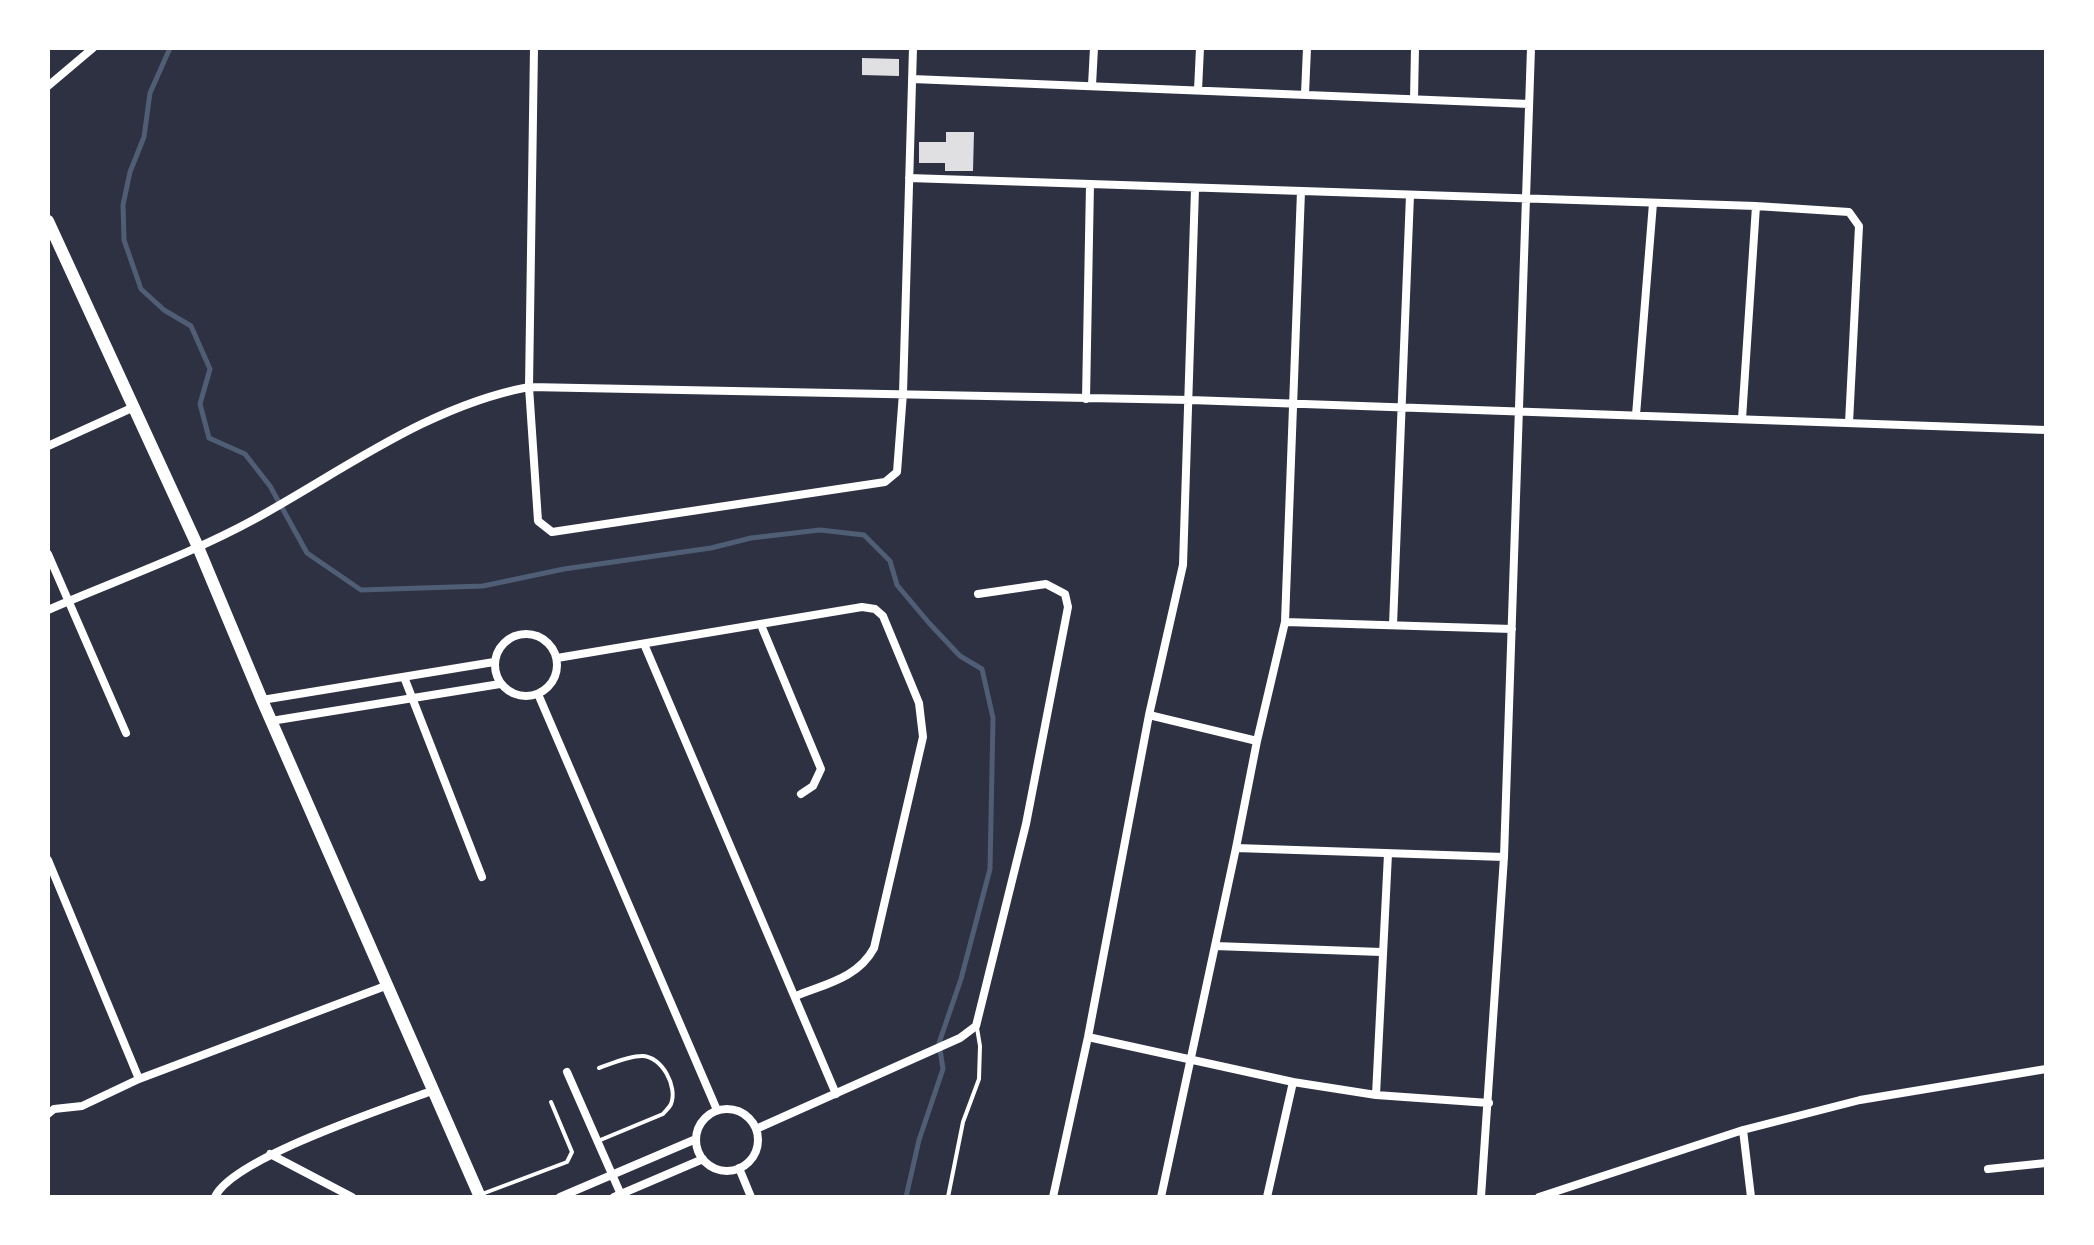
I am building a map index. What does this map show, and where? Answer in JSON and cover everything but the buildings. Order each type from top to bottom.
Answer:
[{"type":"main road","points":[[48,221],[198,547],[480,1196]]},
{"type":"street","points":[[48,86],[93,48]]},
{"type":"street","points":[[534,48],[529,387],[538,521],[552,532],[885,482],[897,472],[903,393],[913,48]]},
{"type":"street","points":[[1092,85],[1094,48]]},
{"type":"street","points":[[1198,90],[1200,48]]},
{"type":"street","points":[[1305,94],[1307,48]]},
{"type":"street","points":[[1414,99],[1415,48]]},
{"type":"street","points":[[1481,1197],[1504,857],[1531,48]]},
{"type":"street","points":[[912,79],[1529,104]]},
{"type":"street","points":[[909,178],[1756,206],[1849,212],[1859,226],[1849,423]]},
{"type":"street","points":[[1086,399],[1090,184]]},
{"type":"street","points":[[1053,1197],[1088,1037],[1149,715],[1183,565],[1195,189]]},
{"type":"street","points":[[1161,1197],[1285,622],[1301,191]]},
{"type":"street","points":[[1393,625],[1410,195]]},
{"type":"street","points":[[1636,415],[1653,203]]},
{"type":"street","points":[[1742,419],[1756,206]]},
{"type":"street","points":[[48,610],[254,520],[436,415],[490,394],[529,387],[1190,400],[2046,430]]},
{"type":"street","points":[[48,446],[134,407]]},
{"type":"street","points":[[48,554],[126,733]]},
{"type":"street","points":[[756,1129],[960,1038],[976,1026],[1026,824],[1068,607],[1065,594],[1046,584],[978,594]]},
{"type":"street","points":[[557,658],[862,607],[875,609],[883,616],[919,703],[923,737],[874,948],[866,963],[856,972],[796,996]]},
{"type":"street","points":[[1285,622],[1512,629]]},
{"type":"street","points":[[761,625],[821,769],[813,786],[801,794]]},
{"type":"street","points":[[524,633],[545,640],[557,658],[554,680],[538,694],[513,694],[500,684],[495,673],[494,662],[503,642],[524,633]]},
{"type":"street","points":[[644,644],[836,1094]]},
{"type":"street","points":[[262,700],[494,662]]},
{"type":"street","points":[[404,677],[482,877]]},
{"type":"street","points":[[271,721],[500,684]]},
{"type":"street","points":[[538,694],[717,1110]]},
{"type":"street","points":[[1149,715],[1257,741]]},
{"type":"street","points":[[1236,848],[1504,857]]},
{"type":"street","points":[[1376,1095],[1388,854]]},
{"type":"street","points":[[48,860],[139,1079]]},
{"type":"street","points":[[1215,946],[1381,952]]},
{"type":"street","points":[[48,1114],[54,1109],[82,1106],[139,1079],[388,985]]},
{"type":"street","points":[[1088,1037],[1293,1082],[1376,1095],[1489,1103]]},
{"type":"street","points":[[1539,1197],[1743,1130],[1860,1100],[2046,1069]]},
{"type":"street","points":[[567,1072],[619,1196],[703,1159]]},
{"type":"street","points":[[1267,1197],[1293,1082]]},
{"type":"street","points":[[215,1197],[237,1174],[270,1154],[435,1089]]},
{"type":"street","points":[[717,1110],[736,1110],[756,1129],[758,1141],[755,1152],[739,1168],[716,1168],[703,1159],[696,1139],[702,1121],[717,1110]]},
{"type":"street","points":[[1743,1130],[1751,1197]]},
{"type":"street","points":[[560,1197],[696,1139]]},
{"type":"street","points":[[270,1154],[352,1197]]},
{"type":"street","points":[[1988,1169],[2046,1163]]},
{"type":"street","points":[[739,1168],[751,1197]]},
{"type":"lane","points":[[948,1197],[963,1122],[979,1079],[980,1046],[976,1026]]},
{"type":"lane","points":[[598,1141],[663,1114],[671,1105],[672,1094],[663,1067],[655,1059],[635,1057],[599,1068]]},
{"type":"lane","points":[[480,1196],[571,1158],[572,1152],[551,1102]]},
{"type":"waterway","points":[[170,48],[150,93],[144,137],[130,172],[123,205],[124,240],[141,289],[164,310],[191,326],[210,369],[200,404],[209,438],[245,454],[270,486],[307,553],[361,590],[483,586],[564,569],[711,548],[751,538],[820,530],[864,535],[890,561],[897,585],[929,623],[960,656],[982,669],[993,718],[990,869],[961,979],[939,1043],[943,1069],[919,1140],[906,1197]]}]
